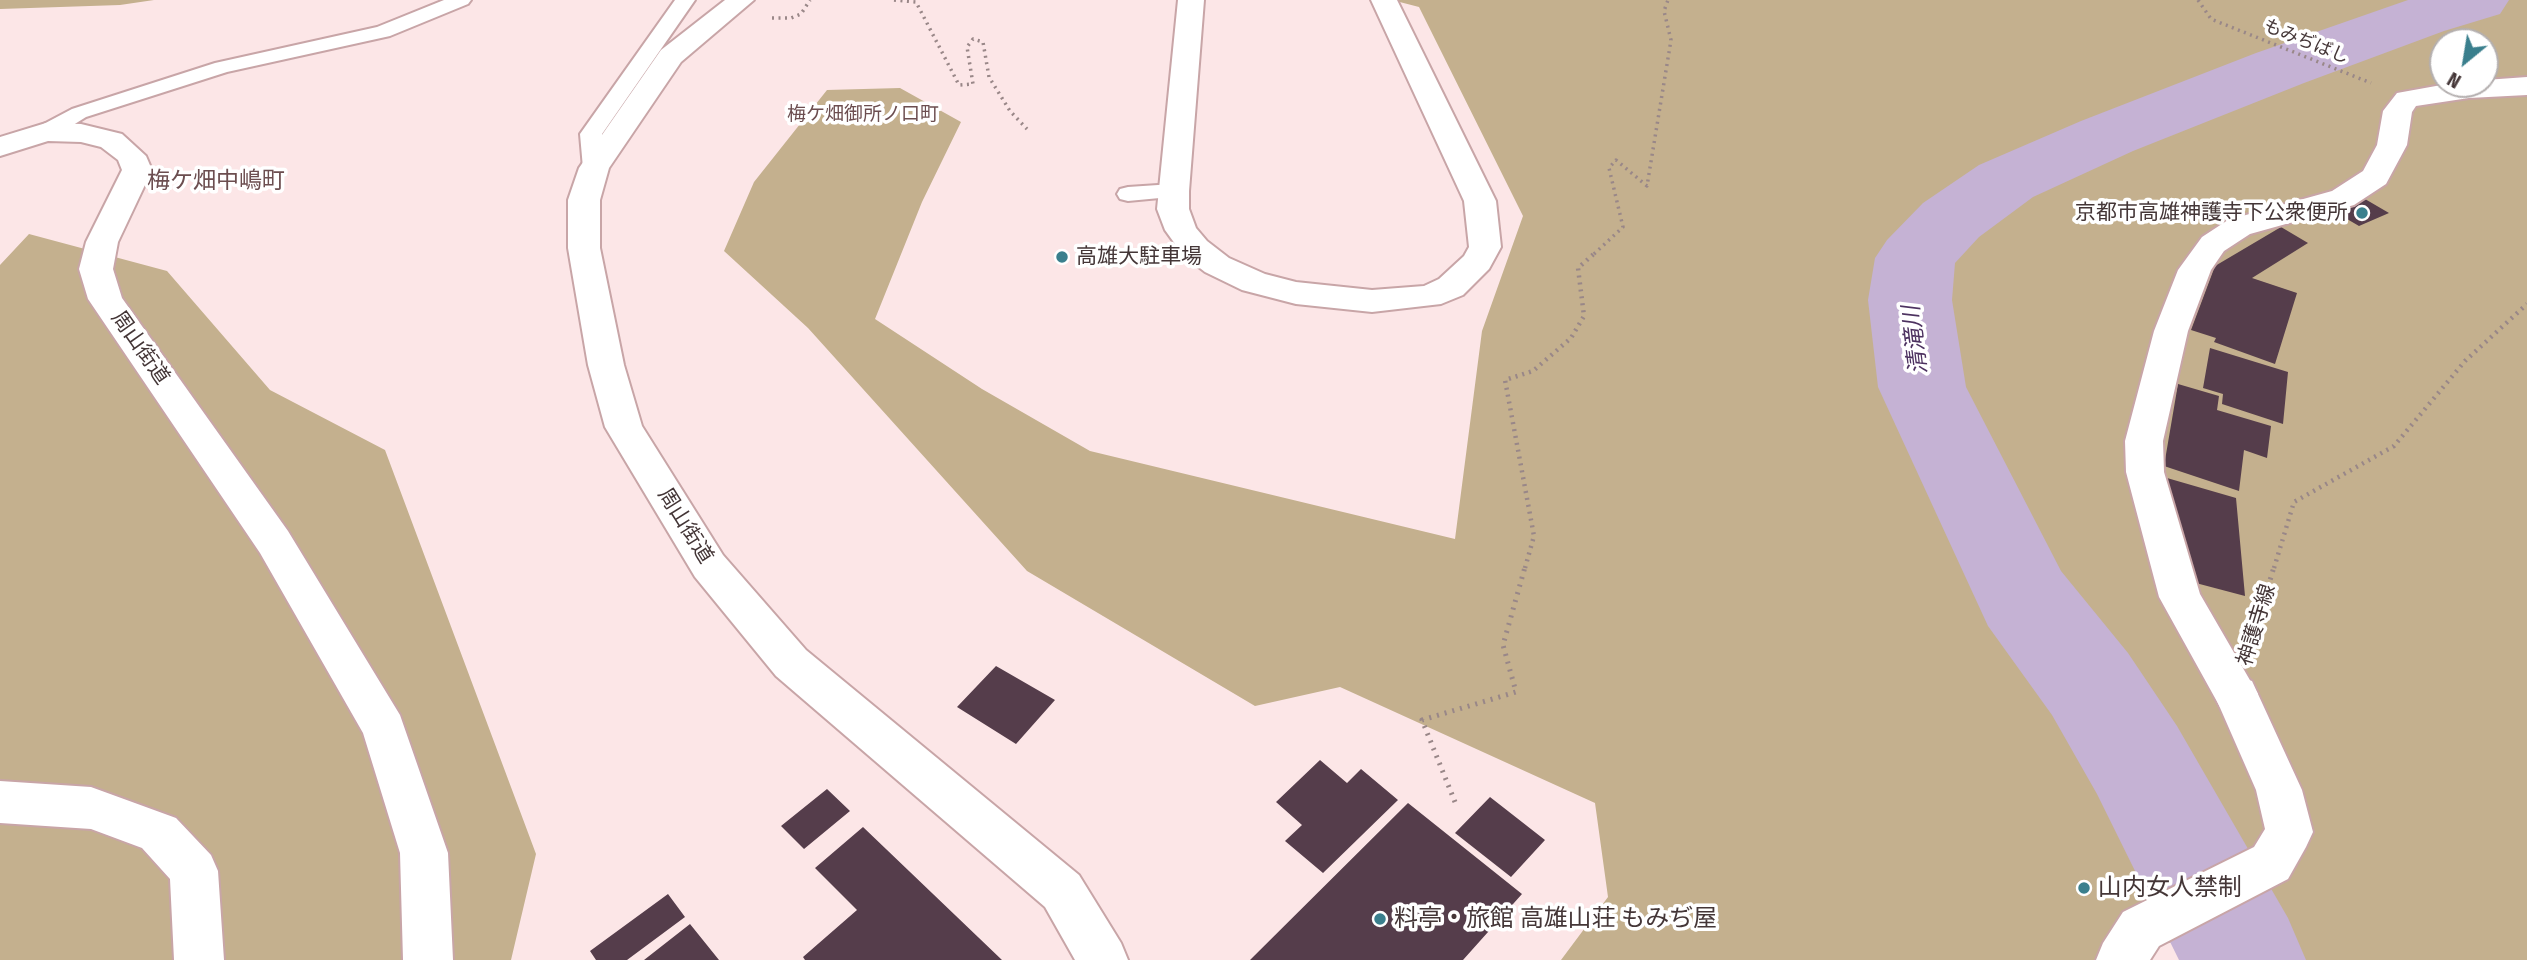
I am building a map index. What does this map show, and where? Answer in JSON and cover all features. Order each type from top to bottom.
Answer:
[{"type":"main road","name":"周山街道","points":[[741,0],[671,56],[594,168],[584,200],[584,248],[609,377],[624,427],[709,566],[791,663],[1062,891],[1103,960]]},
{"type":"main road","points":[[1191,0],[1173,191],[1173,209],[1181,230],[1195,248],[1217,265],[1255,282],[1296,293],[1333,298],[1396,300],[1429,296],[1451,287],[1465,276],[1485,247],[1480,201],[1384,0]]},
{"type":"main road","points":[[2236,694],[2180,597],[2145,472],[2144,441],[2171,331],[2195,270],[2213,244],[2239,227],[2343,198],[2375,177],[2392,145],[2398,111],[2407,99],[2469,89],[2527,86]]},
{"type":"main road","name":"周山街道","points":[[0,146],[46,132],[81,133],[111,140],[131,156],[137,170],[102,242],[96,269],[105,299],[274,542],[384,729],[424,853],[428,960]]},
{"type":"main road","name":"神護寺線","points":[[2131,945],[2271,863],[2288,832],[2283,801],[2236,694]]},
{"type":"main road","points":[[0,802],[91,808],[159,833],[194,871],[199,960]]},
{"type":"lane","points":[[46,132],[79,113],[222,67],[383,32],[461,0]]},
{"type":"lane","points":[[594,168],[591,134],[685,0]]},
{"type":"lane","points":[[1128,194],[1173,191]]},
{"type":"path","points":[[894,0],[916,2],[959,85],[973,84],[967,47],[973,39],[983,42],[989,77],[1010,111],[1027,129]]},
{"type":"path","points":[[1455,802],[1422,720],[1517,692],[1503,645],[1534,536],[1505,380],[1533,370],[1571,338],[1584,316],[1578,268],[1623,227],[1609,168],[1616,160],[1647,186],[1671,40],[1664,11],[1668,0]]},
{"type":"path","name":"もみぢばし","points":[[2198,0],[2211,19],[2378,86]]},
{"type":"path","name":"神護寺線","points":[[2236,694],[2294,502],[2394,446],[2465,361],[2527,304]]},
{"type":"shaded area","points":[[0,0],[154,0],[120,5],[0,9]]},
{"type":"shaded area","points":[[1392,0],[2527,0],[2527,960],[2263,960],[2252,934],[2099,950],[2099,960],[1561,960],[1608,897],[1595,803],[1340,687],[1255,706],[1027,571],[808,328],[724,251],[754,182],[827,90],[900,88],[961,122],[922,202],[875,319],[982,389],[1090,451],[1455,539],[1482,331],[1523,216],[1419,7]]},
{"type":"shaded area","points":[[29,234],[167,271],[270,390],[385,450],[536,854],[511,960],[0,960],[0,265]]},
{"type":"building","name":"京都市高雄神護寺下公衆便所","points":[[2365,199],[2389,213],[2359,226],[2335,212]]},
{"type":"building","points":[[2281,227],[2308,243],[2252,278],[2297,293],[2275,364],[2214,342],[2216,338],[2191,330],[2215,266]]},
{"type":"building","points":[[2210,348],[2288,372],[2283,424],[2222,404],[2223,394],[2203,388]]},
{"type":"building","points":[[2178,384],[2219,396],[2217,410],[2271,426],[2267,458],[2244,450],[2239,491],[2164,466]]},
{"type":"building","points":[[2167,478],[2236,498],[2245,596],[2192,582]]},
{"type":"building","points":[[996,666],[1055,700],[1016,744],[957,707]]},
{"type":"building","points":[[1320,760],[1347,783],[1361,769],[1398,800],[1323,873],[1285,841],[1302,825],[1276,802]]},
{"type":"building","points":[[827,789],[850,811],[804,849],[781,826]]},
{"type":"building","points":[[1490,797],[1545,840],[1511,877],[1455,833]]},
{"type":"building","points":[[1408,803],[1522,894],[1463,960],[1250,960]]},
{"type":"building","points":[[863,827],[1002,960],[805,960],[803,957],[857,910],[815,868]]},
{"type":"building","points":[[668,894],[685,917],[627,960],[596,960],[590,951]]},
{"type":"building","points":[[690,924],[719,960],[644,960]]},
{"type":"waterway","name":"清滝川","points":[[2244,960],[2137,760],[2090,684],[2024,598],[1922,387],[1910,300],[1915,258],[1951,220],[2006,181],[2107,136],[2280,68],[2421,17],[2477,0]]},
{"type":"place","name":"京都市高雄神護寺下公衆便所","points":[[2362,213]]},
{"type":"place","name":"高雄大駐車場","points":[[1062,257]]},
{"type":"place","name":"山内女人禁制","points":[[2084,888]]},
{"type":"place","name":"料亭・旅館 高雄山荘 もみぢ屋","points":[[1380,919]]},
{"type":"district","name":"梅ケ畑御所ノ口町","points":[[863,115]]},
{"type":"district","name":"梅ケ畑中嶋町","points":[[216,182]]}]
